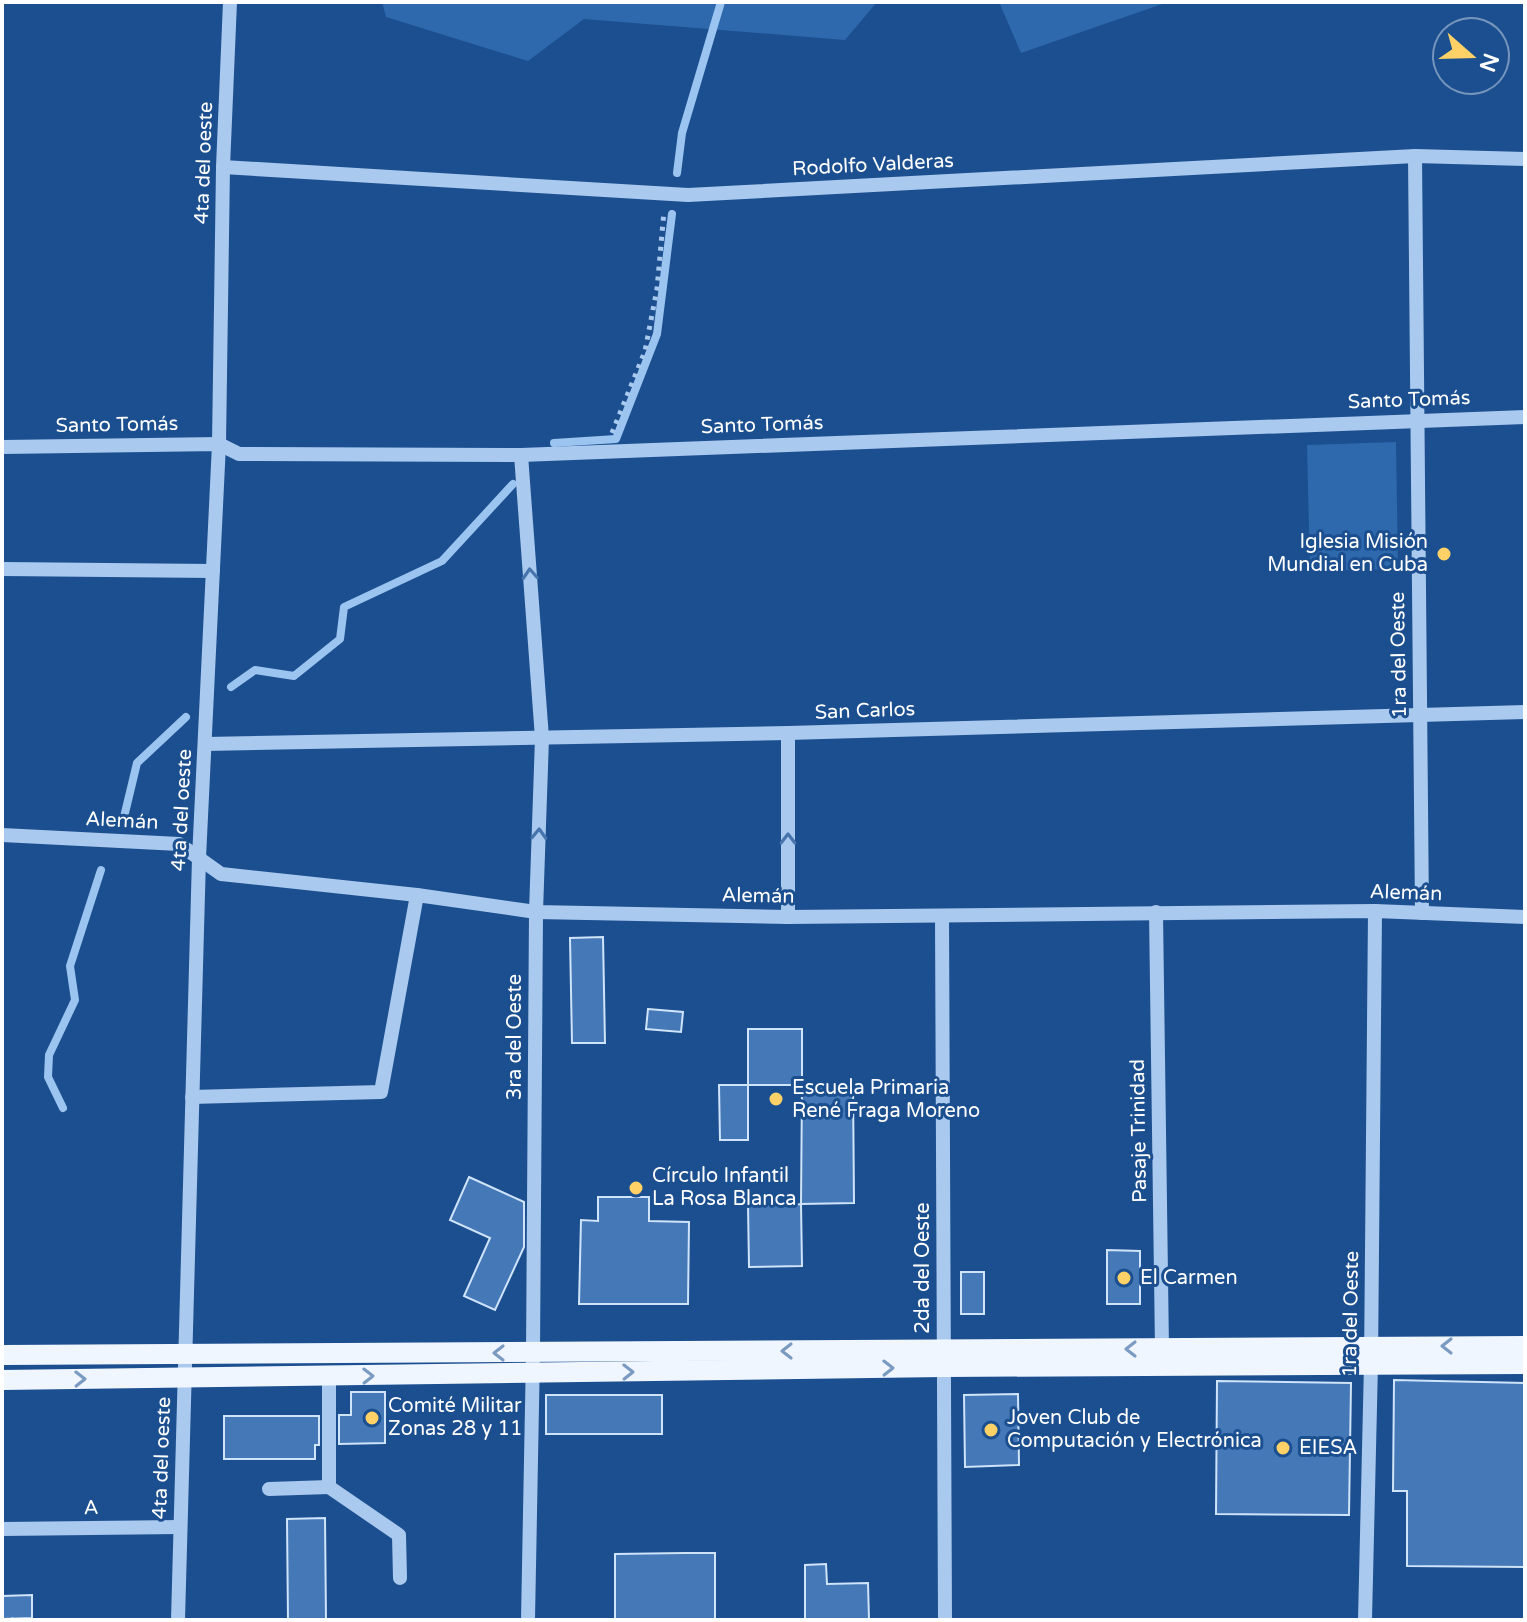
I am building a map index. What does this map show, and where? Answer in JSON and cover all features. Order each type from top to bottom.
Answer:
[{"type":"main road","points":[[2,1355],[185,1353],[533,1363],[1371,1355],[1525,1346]]},
{"type":"main road","points":[[944,1358],[1162,1349],[1371,1355],[1525,1364]]},
{"type":"main road","points":[[2,1380],[329,1376],[533,1363]]},
{"type":"street","name":"4ta del oeste","points":[[178,1620],[199,858],[219,444],[223,167],[230,2]]},
{"type":"street","name":"Rodolfo Valderas","points":[[223,167],[665,194],[735,193],[1415,156],[1525,159]]},
{"type":"street","name":"1ra del Oeste","points":[[1415,156],[1422,913]]},
{"type":"street","name":"Santo Tomás","points":[[2,447],[219,444],[239,454],[521,455],[1525,417]]},
{"type":"street","name":"3ra del Oeste","points":[[521,455],[542,738],[536,912],[528,1620]]},
{"type":"street","points":[[2,569],[213,571]]},
{"type":"street","name":"San Carlos","points":[[205,744],[788,733],[1525,712]]},
{"type":"street","points":[[788,733],[788,917]]},
{"type":"street","name":"Alemán","points":[[2,835],[179,844],[221,874],[417,895],[536,912],[788,917],[1375,911],[1525,917]]},
{"type":"street","points":[[192,1097],[381,1092],[417,895]]},
{"type":"street","name":"1ra del Oeste","points":[[1365,1620],[1375,911]]},
{"type":"street","name":"Pasaje Trinidad","points":[[1156,912],[1162,1349]]},
{"type":"street","name":"2da del Oeste","points":[[942,916],[945,1620]]},
{"type":"street","points":[[329,1376],[329,1487]]},
{"type":"street","points":[[269,1489],[329,1487],[399,1535],[400,1578]]},
{"type":"street","name":"A","points":[[2,1529],[180,1527]]},
{"type":"path","points":[[599,434],[612,433],[645,351],[657,289],[665,194]]},
{"type":"shaded area","points":[[382,2],[877,2],[845,40],[584,19],[528,61],[386,17]]},
{"type":"shaded area","points":[[999,2],[1168,2],[1021,53]]},
{"type":"shaded area","points":[[1396,442],[1398,569],[1310,571],[1307,445]]},
{"type":"building","points":[[603,937],[605,1043],[572,1043],[570,938]]},
{"type":"building","points":[[648,1009],[683,1012],[681,1032],[646,1029]]},
{"type":"building","points":[[748,1029],[802,1029],[802,1085],[748,1085]]},
{"type":"building","points":[[719,1085],[748,1085],[748,1140],[720,1140]]},
{"type":"building","points":[[802,1085],[853,1085],[854,1203],[801,1204]]},
{"type":"building","points":[[469,1177],[524,1202],[524,1247],[495,1310],[464,1296],[490,1238],[450,1220]]},
{"type":"building","points":[[598,1197],[649,1197],[649,1221],[689,1222],[688,1304],[579,1304],[581,1220],[598,1221]]},
{"type":"building","points":[[801,1204],[802,1266],[749,1267],[748,1205]]},
{"type":"building","name":"El Carmen","points":[[1107,1250],[1140,1251],[1140,1304],[1107,1304]]},
{"type":"building","points":[[961,1272],[984,1272],[984,1314],[961,1314]]},
{"type":"building","points":[[1394,1380],[1525,1383],[1525,1567],[1407,1566],[1407,1491],[1393,1491]]},
{"type":"building","name":"EIESA","points":[[1217,1381],[1351,1383],[1349,1515],[1216,1514]]},
{"type":"building","name":"Comité Militar Zonas 28 y 11","points":[[351,1392],[385,1392],[385,1443],[339,1444],[339,1415],[351,1415]]},
{"type":"building","name":"Joven Club de Computación y Electrónica","points":[[1018,1394],[1019,1465],[965,1467],[964,1395]]},
{"type":"building","points":[[546,1395],[662,1395],[662,1434],[546,1434]]},
{"type":"building","points":[[224,1416],[319,1416],[319,1445],[315,1445],[315,1459],[224,1459]]},
{"type":"building","points":[[325,1518],[326,1620],[288,1620],[287,1519]]},
{"type":"building","points":[[715,1553],[715,1620],[615,1620],[615,1554]]},
{"type":"building","points":[[826,1564],[827,1584],[868,1583],[869,1620],[805,1620],[805,1565]]},
{"type":"building","points":[[32,1595],[32,1618],[2,1619],[2,1596]]},
{"type":"waterway","points":[[677,173],[682,133],[721,2]]},
{"type":"waterway","points":[[554,443],[616,439],[657,334],[672,214]]},
{"type":"waterway","points":[[231,687],[255,670],[294,676],[340,639],[344,607],[442,561],[513,484]]},
{"type":"waterway","points":[[124,817],[137,763],[186,717]]},
{"type":"waterway","points":[[63,1108],[48,1077],[49,1055],[75,1000],[70,966],[101,870]]},
{"type":"place","name":"Iglesia Misión Mundial en Cuba","points":[[1444,554]]},
{"type":"place","name":"Escuela Primaria René Fraga Moreno","points":[[776,1099]]},
{"type":"place","name":"Círculo Infantil La Rosa Blanca","points":[[636,1188]]},
{"type":"place","name":"El Carmen","points":[[1124,1278]]},
{"type":"place","name":"Comité Militar Zonas 28 y 11","points":[[372,1418]]},
{"type":"place","name":"Joven Club de Computación y Electrónica","points":[[991,1430]]},
{"type":"place","name":"EIESA","points":[[1283,1448]]}]
